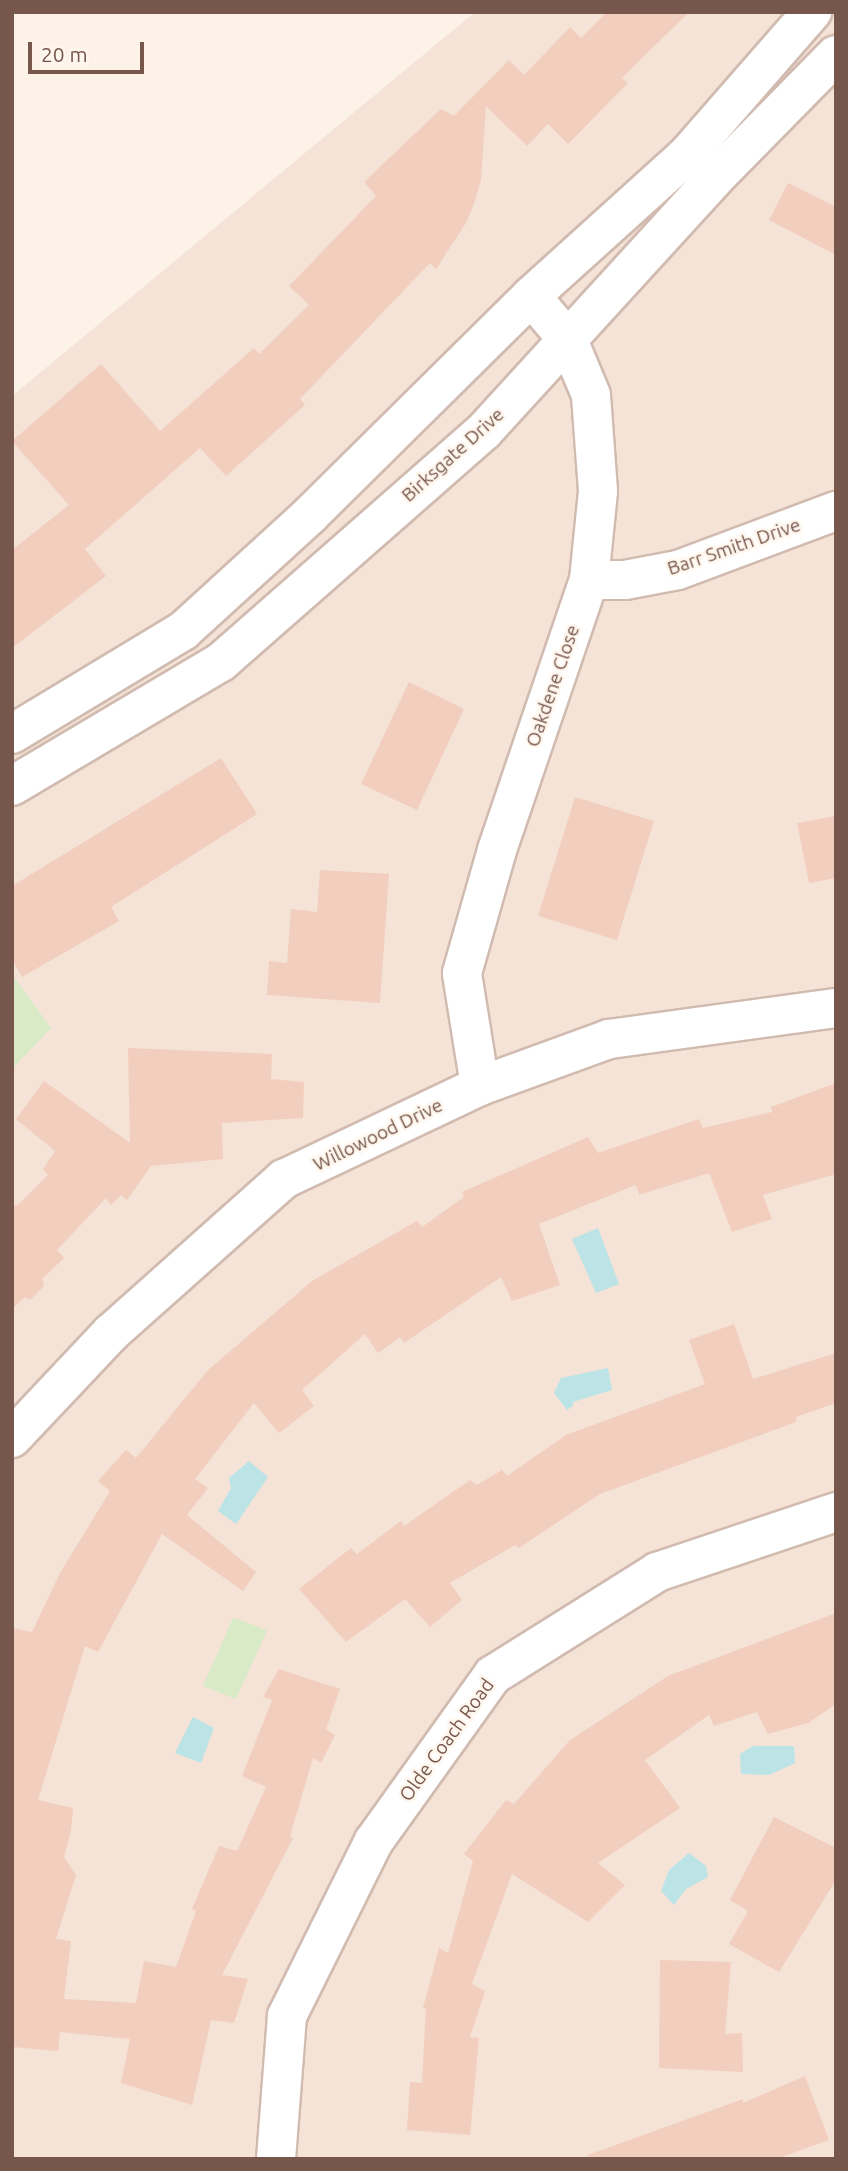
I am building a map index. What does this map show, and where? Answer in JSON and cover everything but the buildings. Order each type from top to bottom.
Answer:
[{"type":"street","points":[[12,734],[183,631],[310,515],[531,296],[688,154],[812,12]]},
{"type":"street","name":"Birksgate Drive","points":[[12,786],[221,662],[484,431],[713,180],[836,55]]},
{"type":"street","name":"Oakdene Close","points":[[480,1086],[462,973],[497,850],[589,580],[598,491],[591,395],[568,340],[531,296]]},
{"type":"street","name":"Barr Smith Drive","points":[[589,580],[625,580],[678,570],[836,511]]},
{"type":"street","name":"Willowood Drive","points":[[12,1438],[111,1333],[284,1179],[480,1086],[608,1039],[836,1008]]},
{"type":"street","name":"Olde Coach Road","points":[[276,2159],[288,2017],[374,1841],[493,1675],[657,1572],[836,1512]]},
{"type":"shaded area","points":[[475,12],[836,12],[836,2159],[12,2159],[12,396]]},
{"type":"green space","points":[[12,974],[51,1028],[12,1069]]},
{"type":"green space","points":[[233,1618],[267,1630],[236,1699],[203,1686]]},
{"type":"water","points":[[598,1228],[619,1284],[596,1293],[572,1239]]},
{"type":"water","points":[[608,1368],[612,1390],[573,1402],[573,1406],[567,1410],[554,1393],[561,1378]]},
{"type":"water","points":[[249,1461],[268,1477],[236,1524],[218,1511],[231,1488],[229,1478]]},
{"type":"water","points":[[193,1717],[214,1728],[201,1763],[175,1753]]},
{"type":"water","points":[[753,1746],[794,1746],[795,1763],[769,1775],[741,1774],[740,1754]]},
{"type":"water","points":[[689,1853],[706,1866],[708,1877],[686,1889],[674,1905],[661,1891],[669,1870]]}]
